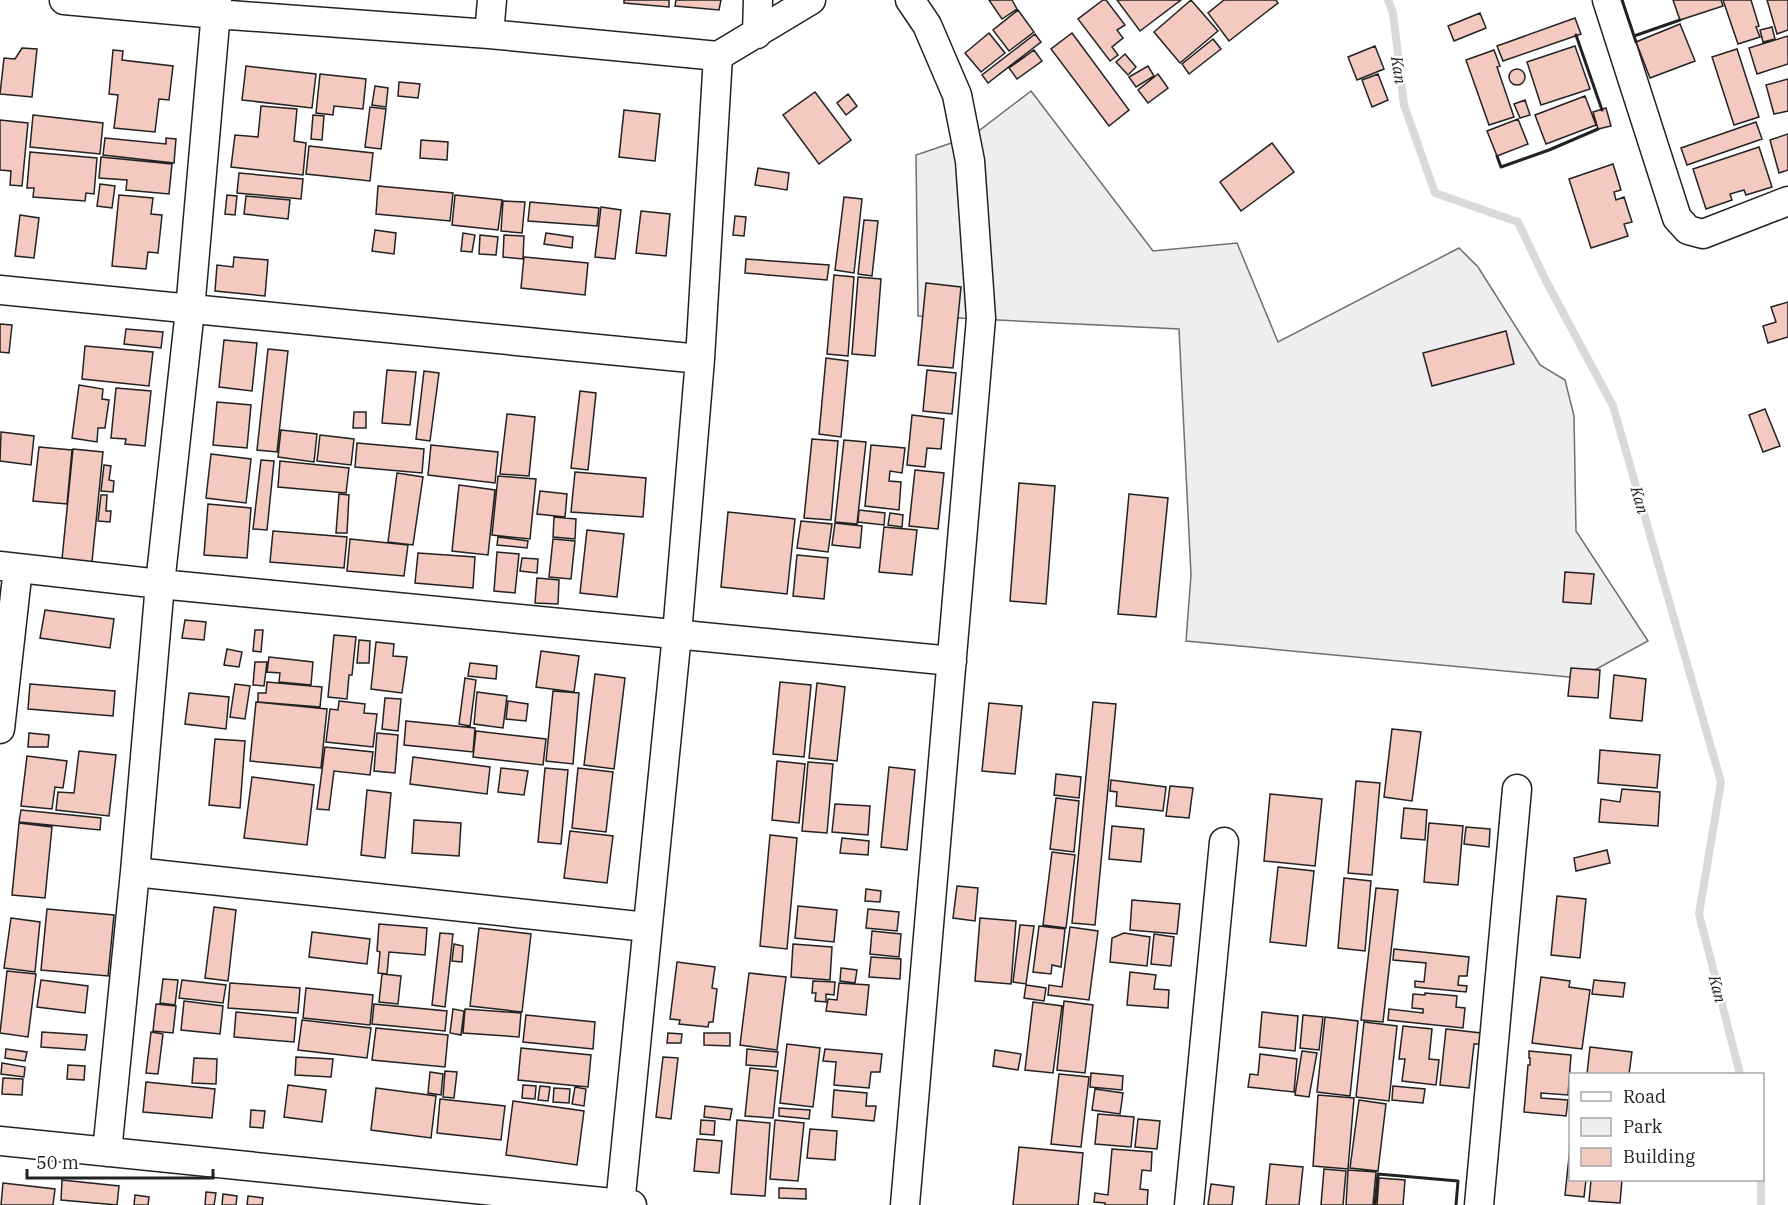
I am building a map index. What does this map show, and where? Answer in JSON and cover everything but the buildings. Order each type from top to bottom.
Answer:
[{"type":"street","points":[[64,0],[217,7],[718,56],[811,0]]},
{"type":"street","points":[[489,34],[492,0]]},
{"type":"street","points":[[757,34],[758,0]]},
{"type":"street","points":[[905,1205],[981,318],[969,161],[957,95],[927,25],[910,0]]},
{"type":"street","points":[[1607,0],[1677,218],[1688,230],[1703,234],[1788,201]]},
{"type":"street","points":[[107,1152],[135,872],[160,584],[190,310],[217,7]]},
{"type":"street","points":[[0,1140],[624,1205],[647,927],[677,634],[700,359],[718,56]]},
{"type":"street","points":[[0,290],[700,359]]},
{"type":"street","points":[[0,729],[9,567],[160,584],[952,661]]},
{"type":"street","points":[[1479,1205],[1517,789]]},
{"type":"street","points":[[1189,1205],[1224,842]]},
{"type":"street","points":[[135,872],[647,927]]},
{"type":"green space","points":[[1031,91],[1153,251],[1237,243],[1278,342],[1459,248],[1478,267],[1540,365],[1565,380],[1574,416],[1576,531],[1648,641],[1580,678],[1186,641],[1191,575],[1179,329],[918,316],[916,155],[972,136]]},
{"type":"waterway","name":"Kan","points":[[1388,0],[1393,13],[1404,105],[1435,193],[1518,222],[1545,279],[1613,406],[1721,782],[1699,914],[1740,1073]]},
{"type":"waterway","name":"Kan","points":[[1761,1181],[1761,1205]]},
{"type":"wall","points":[[1622,0],[1636,42]]},
{"type":"wall","points":[[1634,36],[1680,20]]},
{"type":"wall","points":[[1576,35],[1602,110]]},
{"type":"wall","points":[[1497,156],[1501,167],[1598,129]]},
{"type":"wall","points":[[1375,1205],[1378,1174],[1458,1181],[1456,1205]]}]
